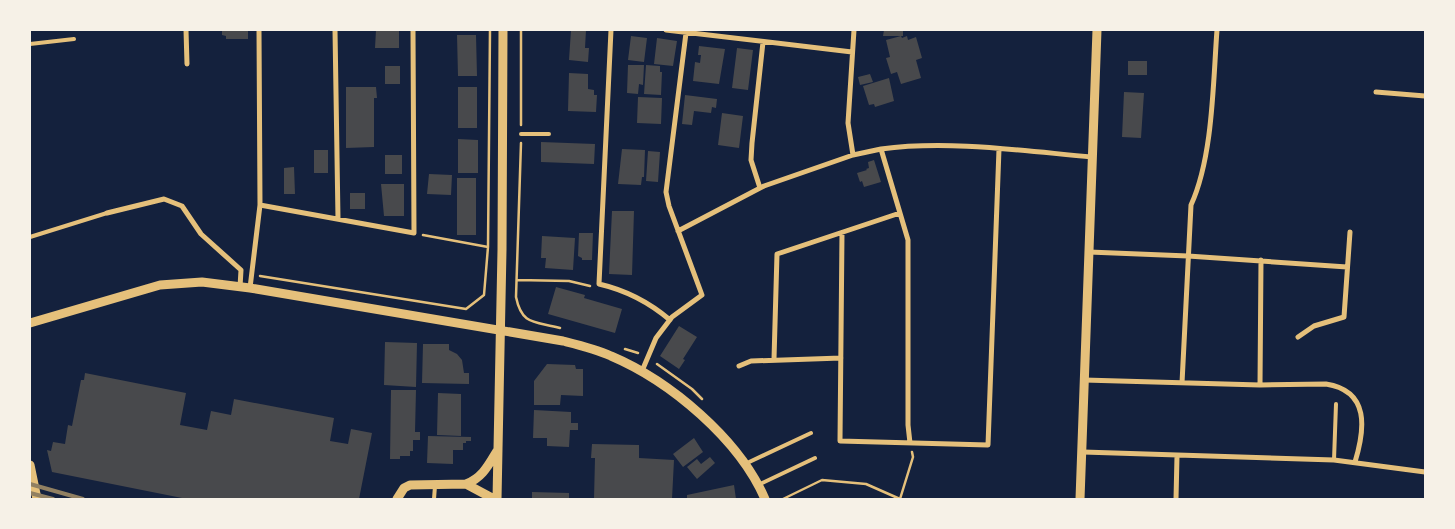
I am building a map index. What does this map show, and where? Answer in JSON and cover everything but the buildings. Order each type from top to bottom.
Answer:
[{"type":"street","points":[[186,30],[186,64]]},
{"type":"street","points":[[245,287],[260,205],[259,30]]},
{"type":"street","points":[[335,30],[338,219]]},
{"type":"street","points":[[260,205],[414,233],[413,30]]},
{"type":"street","points":[[466,484],[496,499],[500,331],[502,30]]},
{"type":"street","points":[[611,30],[599,284],[642,300],[657,308],[670,320]]},
{"type":"street","points":[[666,30],[852,52]]},
{"type":"street","points":[[853,155],[848,123],[854,30]]},
{"type":"street","points":[[1080,499],[1096,30]]},
{"type":"street","points":[[1182,383],[1191,205],[1205,156],[1214,78],[1217,30]]},
{"type":"street","points":[[642,371],[656,338],[670,320],[702,296],[669,206],[666,192],[686,33]]},
{"type":"street","points":[[760,188],[751,160],[763,42]]},
{"type":"street","points":[[1376,92],[1425,96]]},
{"type":"street","points":[[678,231],[760,188],[853,155],[881,149],[938,144],[1092,157]]},
{"type":"street","points":[[881,149],[908,240],[908,425],[910,443]]},
{"type":"street","points":[[842,233],[840,441],[988,445],[998,149]]},
{"type":"street","points":[[108,213],[164,199],[182,206],[201,234],[241,270],[245,287]]},
{"type":"street","points":[[774,360],[777,254],[900,213]]},
{"type":"street","points":[[1298,337],[1314,326],[1344,317],[1350,232]]},
{"type":"street","points":[[1088,252],[1261,260],[1347,267]]},
{"type":"street","points":[[1260,385],[1261,260]]},
{"type":"street","points":[[30,322],[160,284],[202,282],[245,287],[563,341],[610,356],[642,371],[680,396],[724,438],[745,464],[765,499]]},
{"type":"street","points":[[738,366],[751,361],[841,358]]},
{"type":"street","points":[[1084,380],[1335,385],[1356,399],[1361,410],[1362,426],[1355,462]]},
{"type":"street","points":[[397,499],[404,488],[410,485],[466,484],[480,477],[498,450]]},
{"type":"street","points":[[1082,452],[1334,460],[1425,472]]},
{"type":"street","points":[[1176,499],[1177,456]]},
{"type":"street","points":[[30,465],[38,499]]},
{"type":"lane","points":[[30,44],[74,39]]},
{"type":"lane","points":[[521,134],[549,134]]},
{"type":"lane","points":[[30,237],[108,213]]},
{"type":"lane","points":[[1334,460],[1336,404]]},
{"type":"lane","points":[[745,464],[811,433]]},
{"type":"lane","points":[[758,485],[815,458]]},
{"type":"lane","points":[[434,499],[435,484]]},
{"type":"path","points":[[260,276],[466,309],[484,295],[488,248],[490,30]]},
{"type":"path","points":[[521,30],[521,134],[516,297],[519,310],[528,321],[563,328]]},
{"type":"path","points":[[414,233],[488,248]]},
{"type":"path","points":[[516,280],[569,281],[592,286],[599,284]]},
{"type":"path","points":[[621,347],[638,353]]},
{"type":"path","points":[[783,499],[822,480],[866,484],[900,499],[913,457],[910,443]]},
{"type":"railway","points":[[30,484],[83,499]]},
{"type":"railway","points":[[30,493],[53,499]]}]
